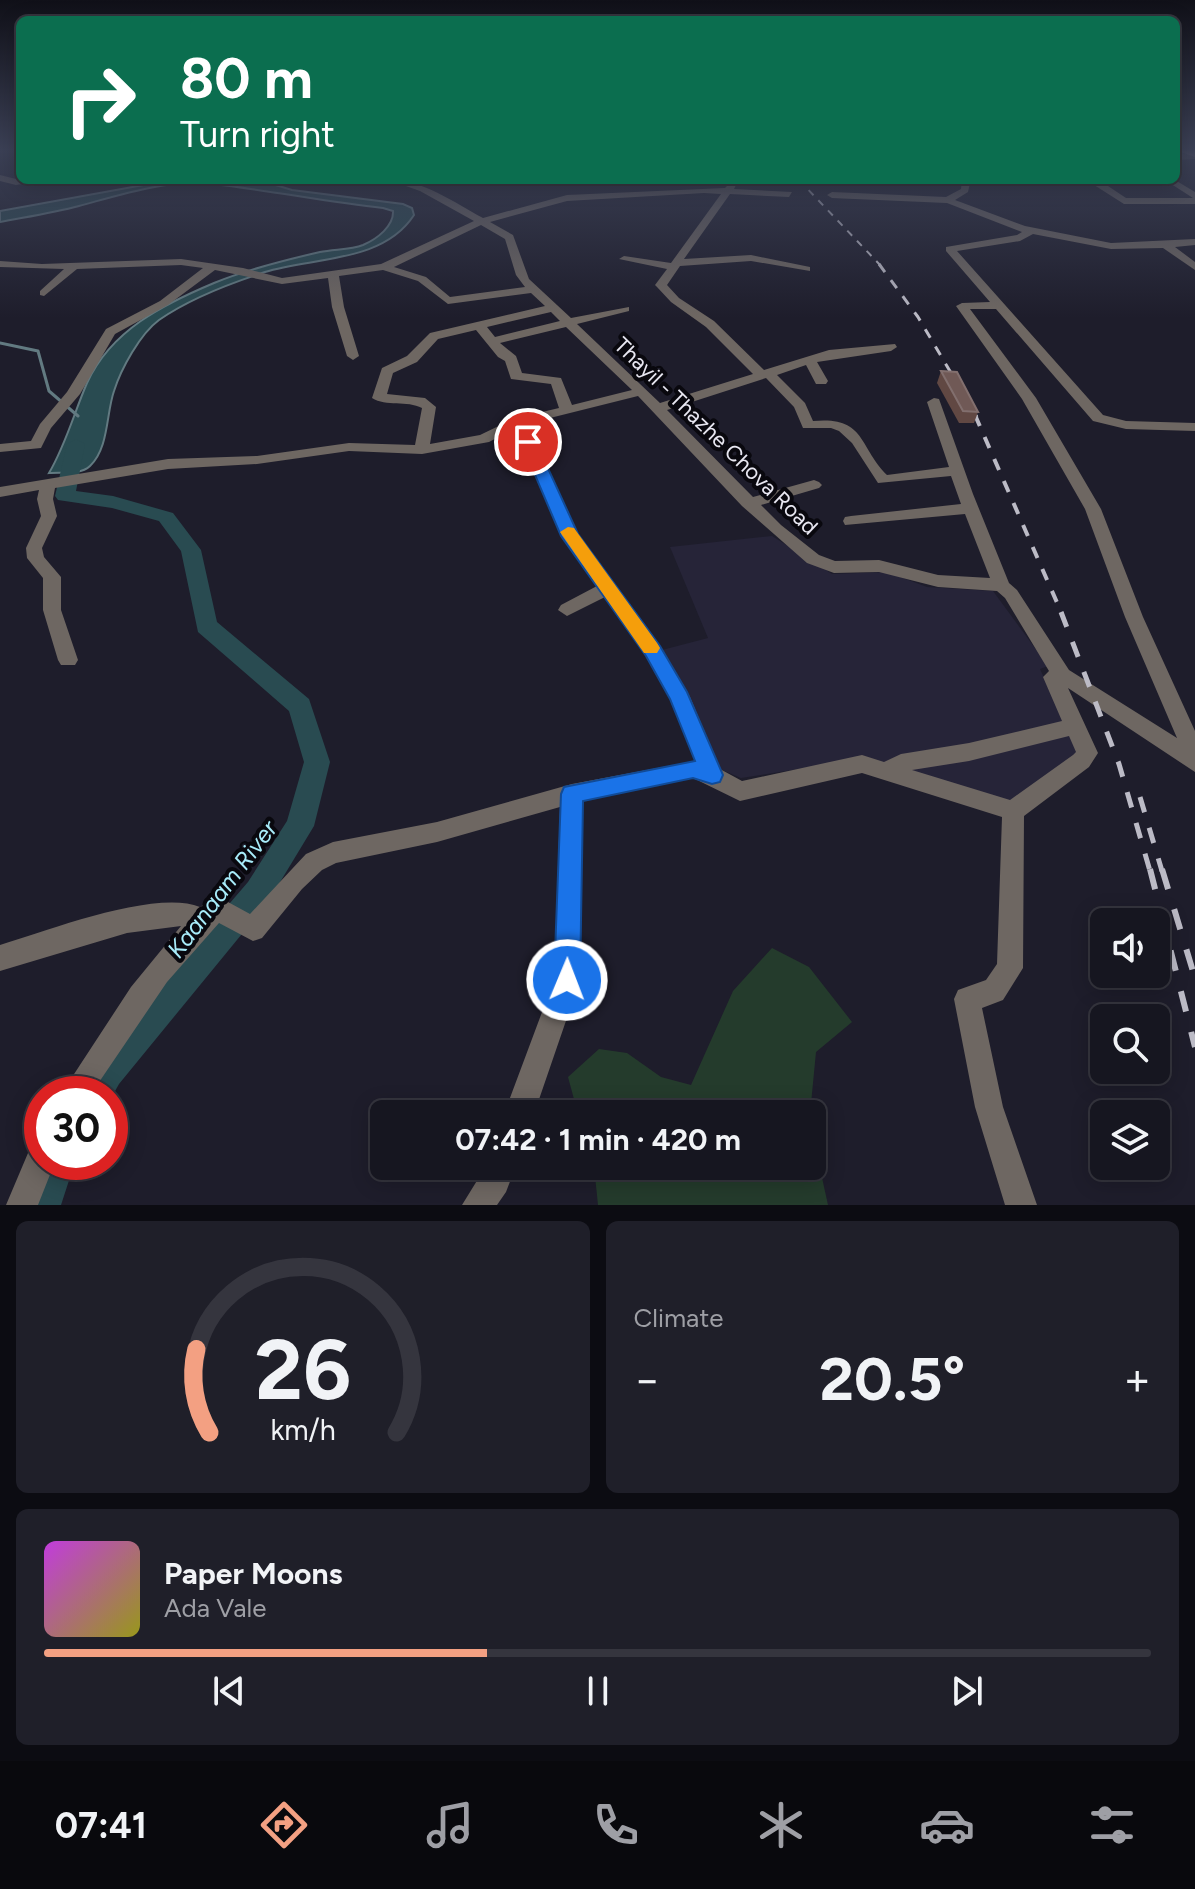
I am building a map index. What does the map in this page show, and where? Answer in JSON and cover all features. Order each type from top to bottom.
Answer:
[{"type":"street","name":"Thayil - Thazhe Chova Road","points":[[451,205],[513,241],[516,269],[533,289],[658,408],[791,544],[834,567],[879,566],[938,581],[1002,586]]},
{"type":"street","points":[[0,264],[74,266],[181,262],[243,271],[282,281],[384,267],[480,222],[541,205]]},
{"type":"street","points":[[717,205],[662,288],[710,324],[800,406],[808,425],[834,424],[859,441],[871,458],[875,474],[883,480],[957,471]]},
{"type":"street","points":[[962,205],[1030,231],[1111,246],[1195,242]]},
{"type":"street","points":[[1030,231],[1020,238],[950,249],[1103,421],[1140,426],[1195,427]]},
{"type":"street","points":[[1165,245],[1195,267]]},
{"type":"street","points":[[624,259],[676,265],[751,258],[806,269]]},
{"type":"street","points":[[44,293],[74,266]]},
{"type":"street","points":[[0,448],[36,445],[110,332],[164,303],[212,267]]},
{"type":"street","points":[[384,267],[422,279],[448,301],[533,289]]},
{"type":"street","points":[[333,273],[338,307],[353,356]]},
{"type":"street","points":[[1000,305],[962,306],[1029,398],[1093,509],[1134,617],[1195,755]]},
{"type":"street","points":[[422,450],[429,407],[420,401],[379,398],[387,371],[412,359],[434,336],[553,308]]},
{"type":"street","points":[[492,341],[625,309]]},
{"type":"street","points":[[479,325],[511,359],[516,376],[556,381],[567,410]]},
{"type":"street","points":[[658,408],[829,354],[891,347]]},
{"type":"street","points":[[810,360],[821,381]]},
{"type":"street","points":[[0,492],[168,464],[257,460],[349,447],[422,450],[484,439],[518,422],[640,392]]},
{"type":"street","points":[[934,402],[970,508],[1002,586],[1011,594],[1062,675],[1151,730],[1195,763]]},
{"type":"street","points":[[518,422],[570,536],[653,651],[680,697],[712,775]]},
{"type":"street","points":[[48,482],[45,499],[49,516],[34,548],[36,558],[52,577],[52,610],[68,660]]},
{"type":"street","points":[[748,503],[814,485]]},
{"type":"street","points":[[851,521],[970,508]]},
{"type":"street","points":[[567,610],[607,588]]},
{"type":"street","points":[[1013,811],[1081,761],[1087,753],[1053,677],[1062,675]]},
{"type":"street","points":[[1013,811],[888,770],[901,763],[969,752],[1075,726]]},
{"type":"street","points":[[87,1076],[132,1007],[194,928],[217,908],[253,929],[314,862],[333,853],[437,832],[572,794],[693,769],[712,775],[740,791],[862,764],[894,772]]},
{"type":"street","points":[[524,1100],[567,980],[572,794]]},
{"type":"street","points":[[1013,811],[1010,968],[994,991],[967,999],[989,1107],[1021,1205]]},
{"type":"street","points":[[0,958],[108,926],[171,914],[192,916],[194,928]]},
{"type":"street","points":[[22,1205],[32,1180]]},
{"type":"street","points":[[478,1205],[495,1180]]},
{"type":"shaded area","points":[[32,205],[81,205],[0,222],[0,211]]},
{"type":"shaded area","points":[[359,205],[406,205],[412,208],[414,215],[401,231],[366,250],[252,276],[197,298],[159,320],[138,343],[121,373],[96,459],[81,471],[49,473],[97,364],[141,321],[176,300],[240,273],[320,252],[363,245],[384,231],[391,222],[393,211]]},
{"type":"shaded area","points":[[772,536],[832,574],[887,572],[927,587],[993,591],[1048,666],[1040,669],[1081,758],[1008,806],[869,758],[741,778],[715,767],[662,650],[708,638],[670,547]]},
{"type":"shaded area","points":[[772,948],[809,967],[852,1022],[816,1052],[811,1100],[574,1100],[568,1077],[599,1049],[627,1053],[661,1077],[691,1085],[733,991]]},
{"type":"shaded area","points":[[595,1180],[823,1180],[828,1205],[598,1205]]},
{"type":"building","points":[[941,371],[957,372],[978,412],[963,411]]},
{"type":"waterway","points":[[0,343],[38,351],[49,391],[78,416]]},
{"type":"waterway","name":"Kaanaam River","points":[[76,444],[65,496],[113,502],[166,517],[191,550],[206,626],[300,706],[317,762],[300,826],[258,892],[105,1076]]},
{"type":"waterway","name":"Kaanaam River","points":[[42,1205],[51,1180]]},
{"type":"railway","points":[[823,205],[881,266]]},
{"type":"railway","points":[[879,264],[918,317],[977,417]]},
{"type":"railway","points":[[975,415],[1062,614]]},
{"type":"railway","points":[[1061,612],[1119,764],[1150,871]]},
{"type":"railway","points":[[1140,797],[1162,871]]},
{"type":"railway","points":[[1150,869],[1195,1047]]},
{"type":"railway","points":[[1162,869],[1195,978]]},
{"type":"slow traffic","points":[[568,532],[650,648]]},
{"type":"route","points":[[528,442],[570,536],[653,651],[680,697],[712,775],[693,769],[572,794],[567,980]]}]
